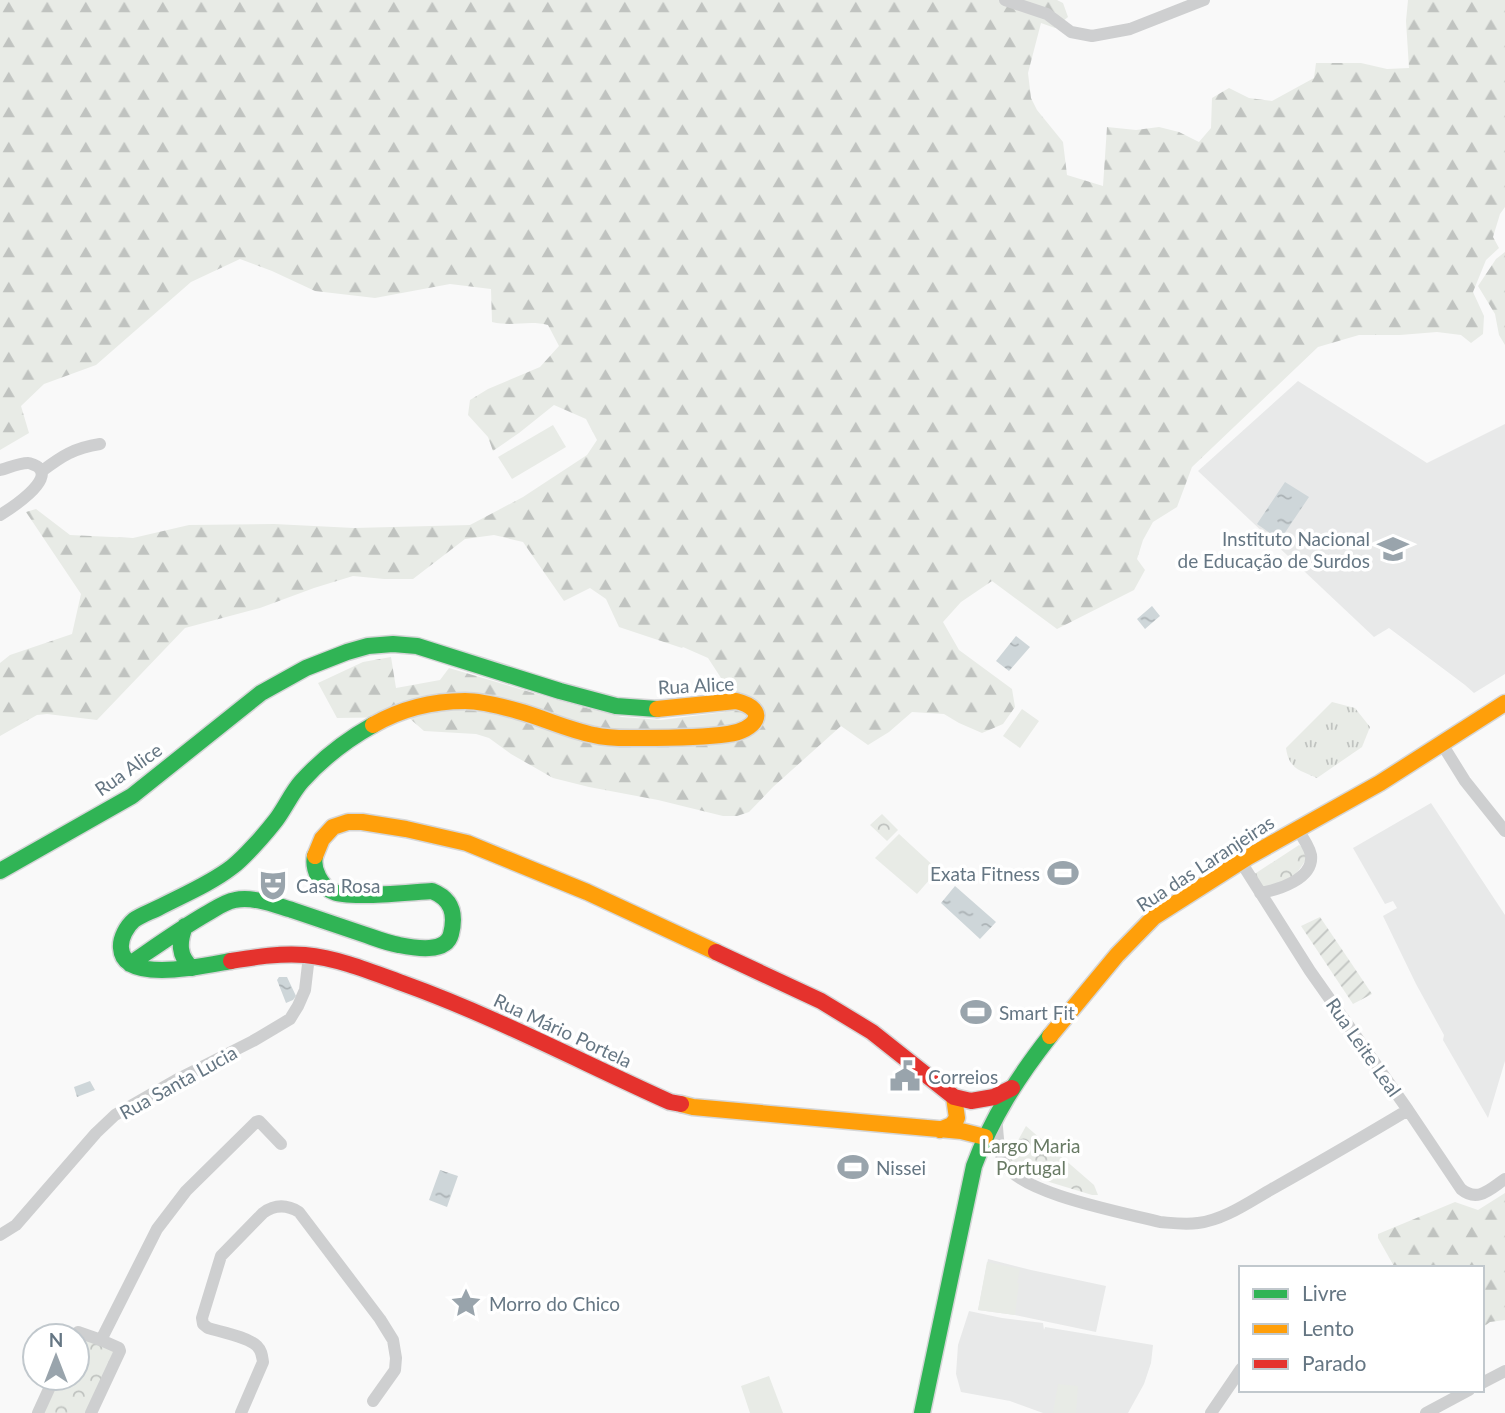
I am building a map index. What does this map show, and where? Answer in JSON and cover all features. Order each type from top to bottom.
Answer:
[{"type":"street","points":[[1005,0],[1047,14],[1071,32],[1092,36],[1130,29],[1204,0]]},
{"type":"street","points":[[42,471],[59,458],[81,447],[100,444]]},
{"type":"street","points":[[0,470],[27,463],[37,466],[43,477],[0,515]]},
{"type":"street","name":"Rua Alice","points":[[0,871],[132,796],[261,693],[306,668],[368,646],[417,646],[616,706],[661,709],[736,701],[748,704],[756,713],[755,722],[751,726],[731,734],[677,738],[596,736],[518,711],[467,701],[414,708],[381,720],[337,748],[302,781],[275,821],[234,866],[134,920],[125,930],[121,942],[123,958],[130,964]]},
{"type":"street","name":"Rua das Laranjeiras","points":[[922,1413],[974,1166],[985,1137],[1028,1065],[1108,965],[1154,917],[1297,829],[1373,788],[1505,703]]},
{"type":"street","points":[[1442,744],[1465,781],[1505,831]]},
{"type":"street","points":[[130,964],[221,905],[244,899],[273,904],[397,945],[428,948],[442,946],[450,939],[452,911],[449,902],[442,895],[432,891],[348,895],[332,892],[319,878],[313,865],[322,839],[333,827],[348,822],[362,822],[467,843],[600,898],[821,1001],[872,1032],[954,1097],[971,1101],[994,1097],[1012,1088]]},
{"type":"street","points":[[1260,893],[1289,885],[1311,864],[1311,853],[1297,829]]},
{"type":"street","name":"Rua Leite Leal","points":[[1241,862],[1318,982],[1461,1189],[1473,1196],[1483,1194],[1505,1179]]},
{"type":"street","points":[[185,926],[181,935],[180,952],[186,964],[192,968]]},
{"type":"street","name":"Rua Mário Portela","points":[[130,964],[153,970],[170,970],[273,956],[309,956],[401,981],[670,1102],[693,1107],[961,1131],[985,1137]]},
{"type":"street","name":"Rua Santa Lucia","points":[[0,1235],[16,1225],[115,1115],[290,1019],[305,990],[309,956]]},
{"type":"street","points":[[940,1129],[952,1126],[956,1121],[954,1097]]},
{"type":"street","points":[[996,1117],[999,1150],[1004,1164],[1026,1183],[1051,1194],[1177,1224],[1215,1219],[1241,1207],[1408,1110]]},
{"type":"street","points":[[101,1340],[157,1229],[186,1191],[257,1121],[281,1144]]},
{"type":"street","points":[[241,1413],[262,1362],[262,1353],[251,1342],[208,1328],[203,1324],[202,1318],[221,1256],[263,1213],[279,1206],[299,1212],[393,1340],[395,1370],[373,1401]]},
{"type":"street","points":[[90,1413],[120,1351],[119,1348],[91,1337]]},
{"type":"street","points":[[1484,1382],[1505,1371]]},
{"type":"street","points":[[1210,1413],[1239,1372]]},
{"type":"street","points":[[37,1413],[47,1392]]},
{"type":"street","points":[[1426,1413],[1465,1392]]},
{"type":"shaded area","name":"Instituto Nacional de Educação de Surdos","points":[[1298,381],[1427,463],[1505,424],[1505,674],[1474,693],[1389,628],[1374,637],[1198,471]]},
{"type":"shaded area","points":[[1431,803],[1505,915],[1505,1061],[1488,1118],[1443,1040],[1444,1035],[1383,916],[1397,908],[1393,901],[1385,904],[1353,848]]},
{"type":"shaded area","points":[[988,1259],[1106,1286],[1096,1332],[978,1310]]},
{"type":"shaded area","points":[[969,1311],[1043,1323],[1044,1330],[1045,1327],[1153,1345],[1144,1384],[1128,1413],[1043,1413],[1010,1401],[961,1392],[956,1374],[958,1345]]},
{"type":"green space","points":[[0,0],[1057,0],[1063,3],[1068,17],[1055,28],[1041,23],[1028,73],[1031,98],[1037,110],[1063,142],[1067,175],[1103,186],[1107,127],[1136,130],[1159,127],[1179,132],[1199,142],[1211,128],[1212,98],[1229,88],[1249,98],[1272,101],[1314,78],[1316,63],[1361,63],[1387,69],[1409,68],[1406,21],[1408,0],[1505,0],[1505,207],[1493,237],[1499,248],[1486,260],[1473,292],[1484,316],[1483,334],[1471,343],[1461,335],[1437,332],[1359,335],[1318,347],[1192,467],[1177,507],[1153,522],[1143,540],[1137,559],[1145,570],[1134,590],[1057,629],[992,581],[961,602],[943,622],[959,650],[1012,689],[1015,707],[1003,724],[982,733],[944,714],[912,712],[889,732],[868,745],[841,726],[749,812],[737,816],[723,816],[553,778],[489,738],[476,734],[424,731],[408,717],[337,718],[318,683],[363,662],[391,657],[396,688],[440,680],[449,668],[622,717],[661,720],[725,712],[723,681],[708,658],[683,647],[619,627],[606,599],[590,588],[564,601],[523,542],[494,535],[465,539],[413,579],[353,576],[260,608],[185,628],[97,720],[37,715],[0,736],[0,663],[10,655],[72,634],[81,594],[26,512],[36,509],[70,535],[133,538],[189,525],[274,524],[354,528],[470,525],[523,497],[587,455],[597,440],[586,419],[554,405],[493,451],[488,437],[468,415],[470,400],[488,389],[540,367],[559,346],[548,325],[492,322],[491,289],[450,284],[375,298],[315,291],[240,259],[191,282],[96,365],[44,384],[21,406],[29,433],[0,450]]},
{"type":"green space","points":[[1505,252],[1505,345],[1499,335],[1495,314],[1478,286],[1496,259]]},
{"type":"green space","points":[[553,425],[566,447],[512,479],[498,457]]},
{"type":"green space","points":[[1332,702],[1355,708],[1370,727],[1362,747],[1317,778],[1292,765],[1286,748]]},
{"type":"green space","points":[[1022,709],[1039,721],[1020,748],[1003,736]]},
{"type":"green space","points":[[882,814],[898,830],[887,841],[870,825]]},
{"type":"green space","points":[[899,834],[938,870],[917,894],[875,858]]},
{"type":"green space","points":[[1299,845],[1306,849],[1307,858],[1294,876],[1277,886],[1262,886],[1253,875]]},
{"type":"green space","points":[[1320,917],[1372,994],[1353,1004],[1301,926]]},
{"type":"green space","name":"Largo Maria Portugal","points":[[1026,1126],[1094,1185],[1098,1195],[1023,1174],[1007,1160]]},
{"type":"green space","points":[[1505,1193],[1505,1320],[1490,1322],[1484,1326],[1484,1266],[1394,1266],[1378,1238],[1378,1234],[1455,1202],[1478,1210]]},
{"type":"green space","points":[[987,1262],[1020,1269],[1015,1315],[978,1310]]},
{"type":"green space","points":[[91,1339],[119,1346],[90,1413],[40,1413],[50,1392],[91,1392]]},
{"type":"green space","points":[[769,1376],[783,1413],[750,1413],[741,1386]]},
{"type":"green space","points":[[1058,1384],[1078,1386],[1076,1413],[1053,1413]]},
{"type":"water","points":[[1285,482],[1309,497],[1280,540],[1257,524]]},
{"type":"water","points":[[1152,606],[1160,616],[1145,629],[1137,619]]},
{"type":"water","points":[[1016,636],[1030,647],[1009,671],[996,661]]},
{"type":"water","points":[[955,886],[996,922],[980,939],[941,903]]},
{"type":"water","points":[[279,977],[287,977],[296,996],[286,1003],[277,980]]},
{"type":"water","points":[[90,1081],[95,1090],[77,1097],[74,1087]]},
{"type":"water","points":[[440,1170],[458,1176],[447,1207],[429,1200]]},
{"type":"traffic: fast","points":[[0,871],[132,796],[261,693],[306,668],[368,646],[417,646],[616,706],[657,709]]},
{"type":"traffic: fast","points":[[231,961],[168,970],[151,969],[136,966],[125,959],[121,948],[122,940],[134,920],[206,884],[237,863],[272,825],[298,785],[336,750],[373,725]]},
{"type":"traffic: fast","points":[[130,964],[216,908],[242,899],[271,904],[394,944],[429,948],[443,945],[448,940],[452,927],[451,908],[439,894],[432,891],[366,895],[334,892],[318,877],[315,856]]},
{"type":"traffic: fast","points":[[185,926],[181,948],[184,959],[192,968]]},
{"type":"traffic: fast","points":[[922,1413],[974,1166],[1007,1098],[1050,1036]]},
{"type":"traffic: slow","points":[[373,725],[418,707],[465,701],[506,708],[584,733],[618,738],[685,738],[728,734],[751,725],[756,715],[747,705],[736,701],[657,709]]},
{"type":"traffic: slow","points":[[1050,1036],[1117,955],[1154,917],[1248,857],[1380,783],[1505,703]]},
{"type":"traffic: slow","points":[[315,856],[322,839],[333,827],[348,822],[406,829],[467,843],[587,892],[716,952]]},
{"type":"traffic: slow","points":[[940,1130],[952,1125],[957,1118],[954,1097]]},
{"type":"traffic: slow","points":[[681,1104],[961,1131],[985,1137]]},
{"type":"traffic: jam","points":[[716,952],[821,1001],[872,1032],[954,1097],[971,1101],[994,1097],[1012,1088]]},
{"type":"traffic: jam","points":[[231,961],[296,955],[330,959],[355,966],[470,1010],[670,1102],[681,1104]]},
{"type":"place","name":"Instituto Nacional de Educação de Surdos","points":[[1393,549]]},
{"type":"place","name":"Exata Fitness","points":[[1063,873]]},
{"type":"place","name":"Casa Rosa","points":[[273,885]]},
{"type":"place","name":"Smart Fit","points":[[976,1012]]},
{"type":"place","name":"Correios","points":[[905,1076]]},
{"type":"place","name":"Nissei","points":[[853,1167]]},
{"type":"place","name":"Morro do Chico","points":[[466,1303]]}]
